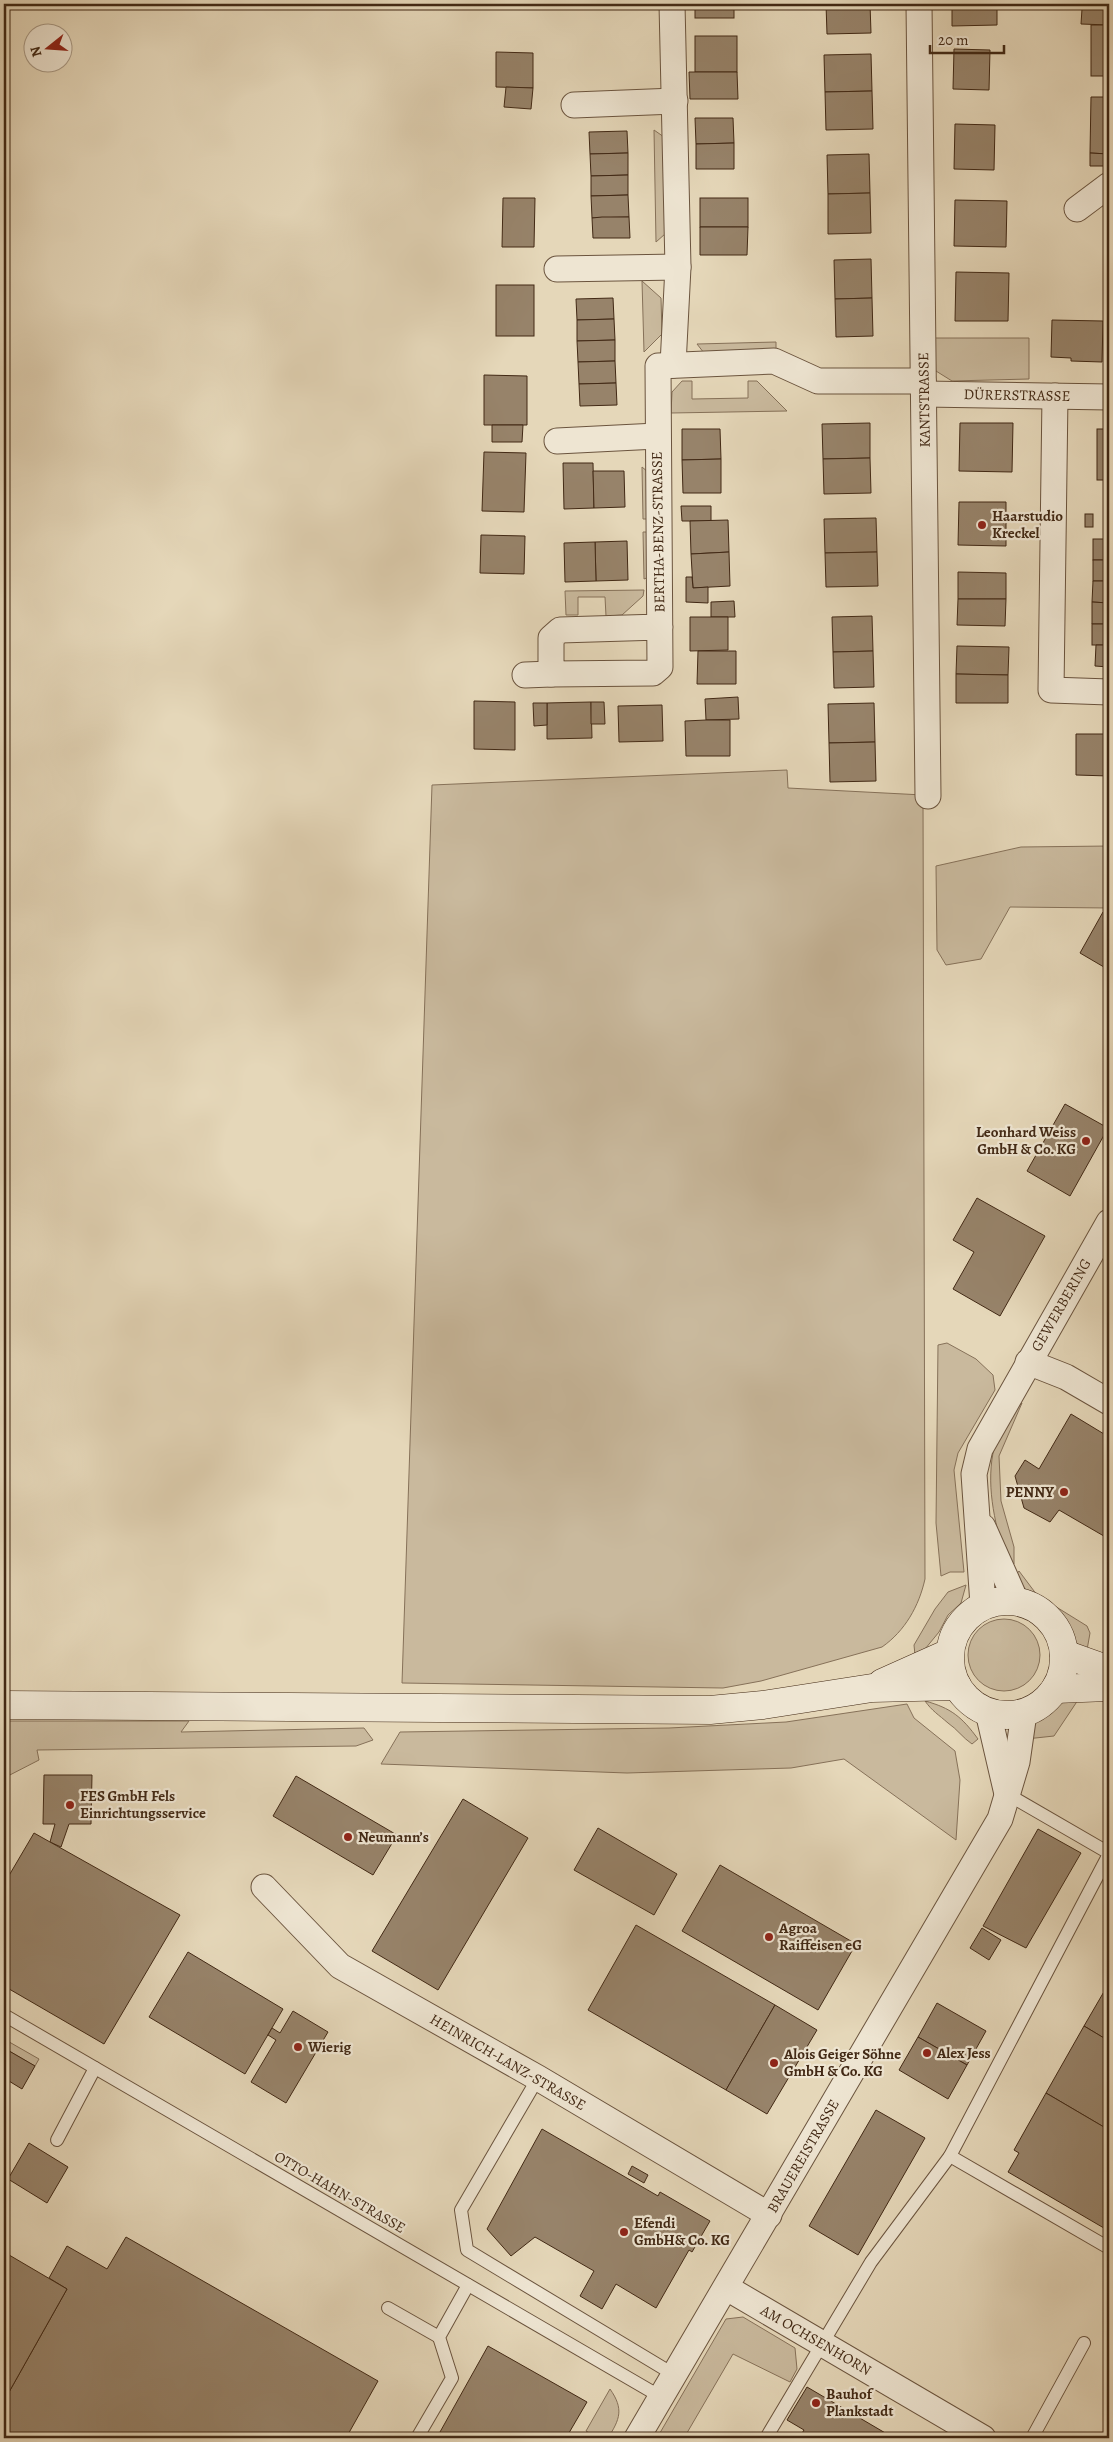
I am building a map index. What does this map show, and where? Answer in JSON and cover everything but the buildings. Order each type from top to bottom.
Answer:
[{"type":"street","points":[[672,4],[678,267],[673,365],[774,361],[818,381],[924,387]]},
{"type":"street","name":"KANTSTRASSE","points":[[919,4],[928,796]]},
{"type":"street","points":[[574,105],[675,101]]},
{"type":"street","points":[[1077,209],[1109,185]]},
{"type":"street","points":[[557,269],[678,267]]},
{"type":"street","name":"BERTHA-BENZ-STRASSE","points":[[525,675],[654,673],[660,667],[658,366],[673,365]]},
{"type":"street","name":"DÜRERSTRASSE","points":[[924,387],[1055,396],[1109,397]]},
{"type":"street","points":[[1055,396],[1051,690],[1109,692]]},
{"type":"street","name":"BERTHA-BENZ-STRASSE","points":[[557,441],[657,436]]},
{"type":"street","name":"BERTHA-BENZ-STRASSE","points":[[551,674],[551,638],[560,630],[660,627]]},
{"type":"street","name":"GEWERBERING","points":[[1109,1222],[1028,1362],[1066,1377],[1109,1402]]},
{"type":"street","points":[[983,1605],[974,1474],[980,1449],[1028,1362]]},
{"type":"street","points":[[977,1513],[1016,1601]]},
{"type":"street","points":[[1016,1601],[1034,1607],[1049,1619],[1059,1635],[1064,1654],[1064,1666],[1055,1689],[1042,1703],[1024,1713],[1007,1716],[988,1712],[970,1702],[957,1686],[950,1664],[950,1652],[953,1638],[960,1624],[970,1613],[983,1605],[994,1602],[1016,1601]]},
{"type":"street","points":[[872,1688],[950,1652]]},
{"type":"street","points":[[1064,1654],[1109,1670]]},
{"type":"street","points":[[4,1705],[710,1710],[764,1705],[872,1688],[957,1686]]},
{"type":"street","points":[[1055,1689],[1109,1687]]},
{"type":"street","name":"BRAUEREISTRASSE","points":[[988,1712],[1007,1794]]},
{"type":"street","name":"BRAUEREISTRASSE","points":[[637,2438],[1000,1819],[1017,1762],[1024,1713]]},
{"type":"street","name":"HEINRICH-LANZ-STRASSE","points":[[264,1887],[340,1966],[538,2078],[769,2215]]},
{"type":"street","name":"AM OCHSENHORN","points":[[726,2288],[975,2436]]},
{"type":"lane","points":[[766,2438],[870,2262],[950,2156],[1109,1854],[1007,1794]]},
{"type":"lane","name":"OTTO-HAHN-STRASSE","points":[[4,2015],[660,2397]]},
{"type":"lane","points":[[56,2140],[95,2068]]},
{"type":"lane","points":[[538,2078],[462,2210],[467,2250],[674,2374]]},
{"type":"lane","points":[[950,2156],[1109,2248]]},
{"type":"lane","points":[[439,2337],[468,2285]]},
{"type":"lane","points":[[388,2308],[439,2337],[452,2378],[417,2438]]},
{"type":"lane","points":[[1032,2438],[1084,2343]]},
{"type":"shaded area","points":[[654,130],[664,137],[665,234],[656,242]]},
{"type":"shaded area","points":[[642,281],[661,298],[662,334],[644,352]]},
{"type":"shaded area","points":[[930,338],[1029,338],[1029,379],[952,381],[936,371],[930,361]]},
{"type":"shaded area","points":[[776,342],[776,351],[704,353],[697,344]]},
{"type":"shaded area","points":[[682,381],[692,381],[692,399],[748,398],[748,381],[757,381],[787,411],[671,413],[672,392]]},
{"type":"shaded area","points":[[642,467],[648,472],[649,519],[643,519]]},
{"type":"shaded area","points":[[643,532],[648,532],[649,577],[644,579]]},
{"type":"shaded area","points":[[644,590],[643,596],[622,615],[606,616],[605,597],[578,597],[578,615],[566,615],[565,591]]},
{"type":"shaded area","points":[[787,770],[788,788],[923,795],[925,1579],[919,1599],[904,1626],[882,1647],[761,1681],[723,1688],[402,1683],[432,785]]},
{"type":"shaded area","points":[[1109,846],[1109,908],[1010,907],[981,959],[946,965],[937,950],[936,866],[1021,847]]},
{"type":"shaded area","points":[[947,1343],[976,1359],[993,1375],[995,1390],[958,1453],[954,1470],[964,1572],[950,1572],[941,1576],[936,1523],[938,1345]]},
{"type":"shaded area","points":[[1022,1403],[999,1456],[1001,1501],[1014,1547],[1014,1564],[1007,1563],[999,1536],[991,1495],[991,1467],[993,1453],[997,1444],[1012,1415]]},
{"type":"shaded area","points":[[1019,1571],[1037,1595],[1087,1626],[1090,1633],[1087,1650],[1074,1641],[1051,1612],[1021,1585],[1015,1576]]},
{"type":"shaded area","points":[[966,1585],[961,1603],[948,1615],[939,1632],[925,1649],[915,1655],[914,1645],[935,1609],[948,1592]]},
{"type":"shaded area","points":[[1004,1619],[1024,1625],[1034,1635],[1040,1655],[1034,1675],[1024,1685],[1004,1691],[984,1685],[974,1675],[968,1655],[974,1635],[984,1625]]},
{"type":"shaded area","points":[[1082,1694],[1054,1736],[1026,1739],[1034,1720],[1046,1707],[1062,1698]]},
{"type":"shaded area","points":[[925,1701],[955,1714],[978,1739],[972,1744]]},
{"type":"shaded area","points":[[907,1704],[914,1718],[955,1751],[960,1780],[956,1840],[844,1759],[791,1768],[627,1773],[381,1764],[400,1732],[669,1728],[786,1722]]},
{"type":"shaded area","points":[[4,1721],[189,1721],[181,1732],[364,1728],[373,1740],[356,1746],[37,1750],[39,1760],[4,1778]]},
{"type":"shaded area","points":[[4,2039],[39,2059],[35,2066],[4,2048]]},
{"type":"shaded area","points":[[743,2317],[795,2348],[797,2369],[790,2382],[733,2354],[684,2438],[657,2438],[726,2319]]},
{"type":"shaded area","points":[[610,2389],[619,2408],[618,2419],[608,2438],[598,2438],[586,2431]]},
{"type":"place","name":"Haarstudio Kreckel","points":[[982,525]]},
{"type":"place","name":"Leonhard Weiss GmbH & Co. KG","points":[[1086,1141]]},
{"type":"place","name":"PENNY","points":[[1064,1492]]},
{"type":"place","name":"FES GmbH Fels Einrichtungsservice","points":[[70,1805]]},
{"type":"place","name":"Neumann’s","points":[[348,1837]]},
{"type":"place","name":"Agroa Raiffeisen eG","points":[[769,1937]]},
{"type":"place","name":"Wierig","points":[[298,2047]]},
{"type":"place","name":"Alex Jess","points":[[927,2053]]},
{"type":"place","name":"Alois Geiger Söhne GmbH & Co. KG","points":[[774,2063]]},
{"type":"place","name":"Efendi GmbH& Co. KG","points":[[624,2232]]},
{"type":"place","name":"Bauhof Plankstadt","points":[[816,2403]]}]
